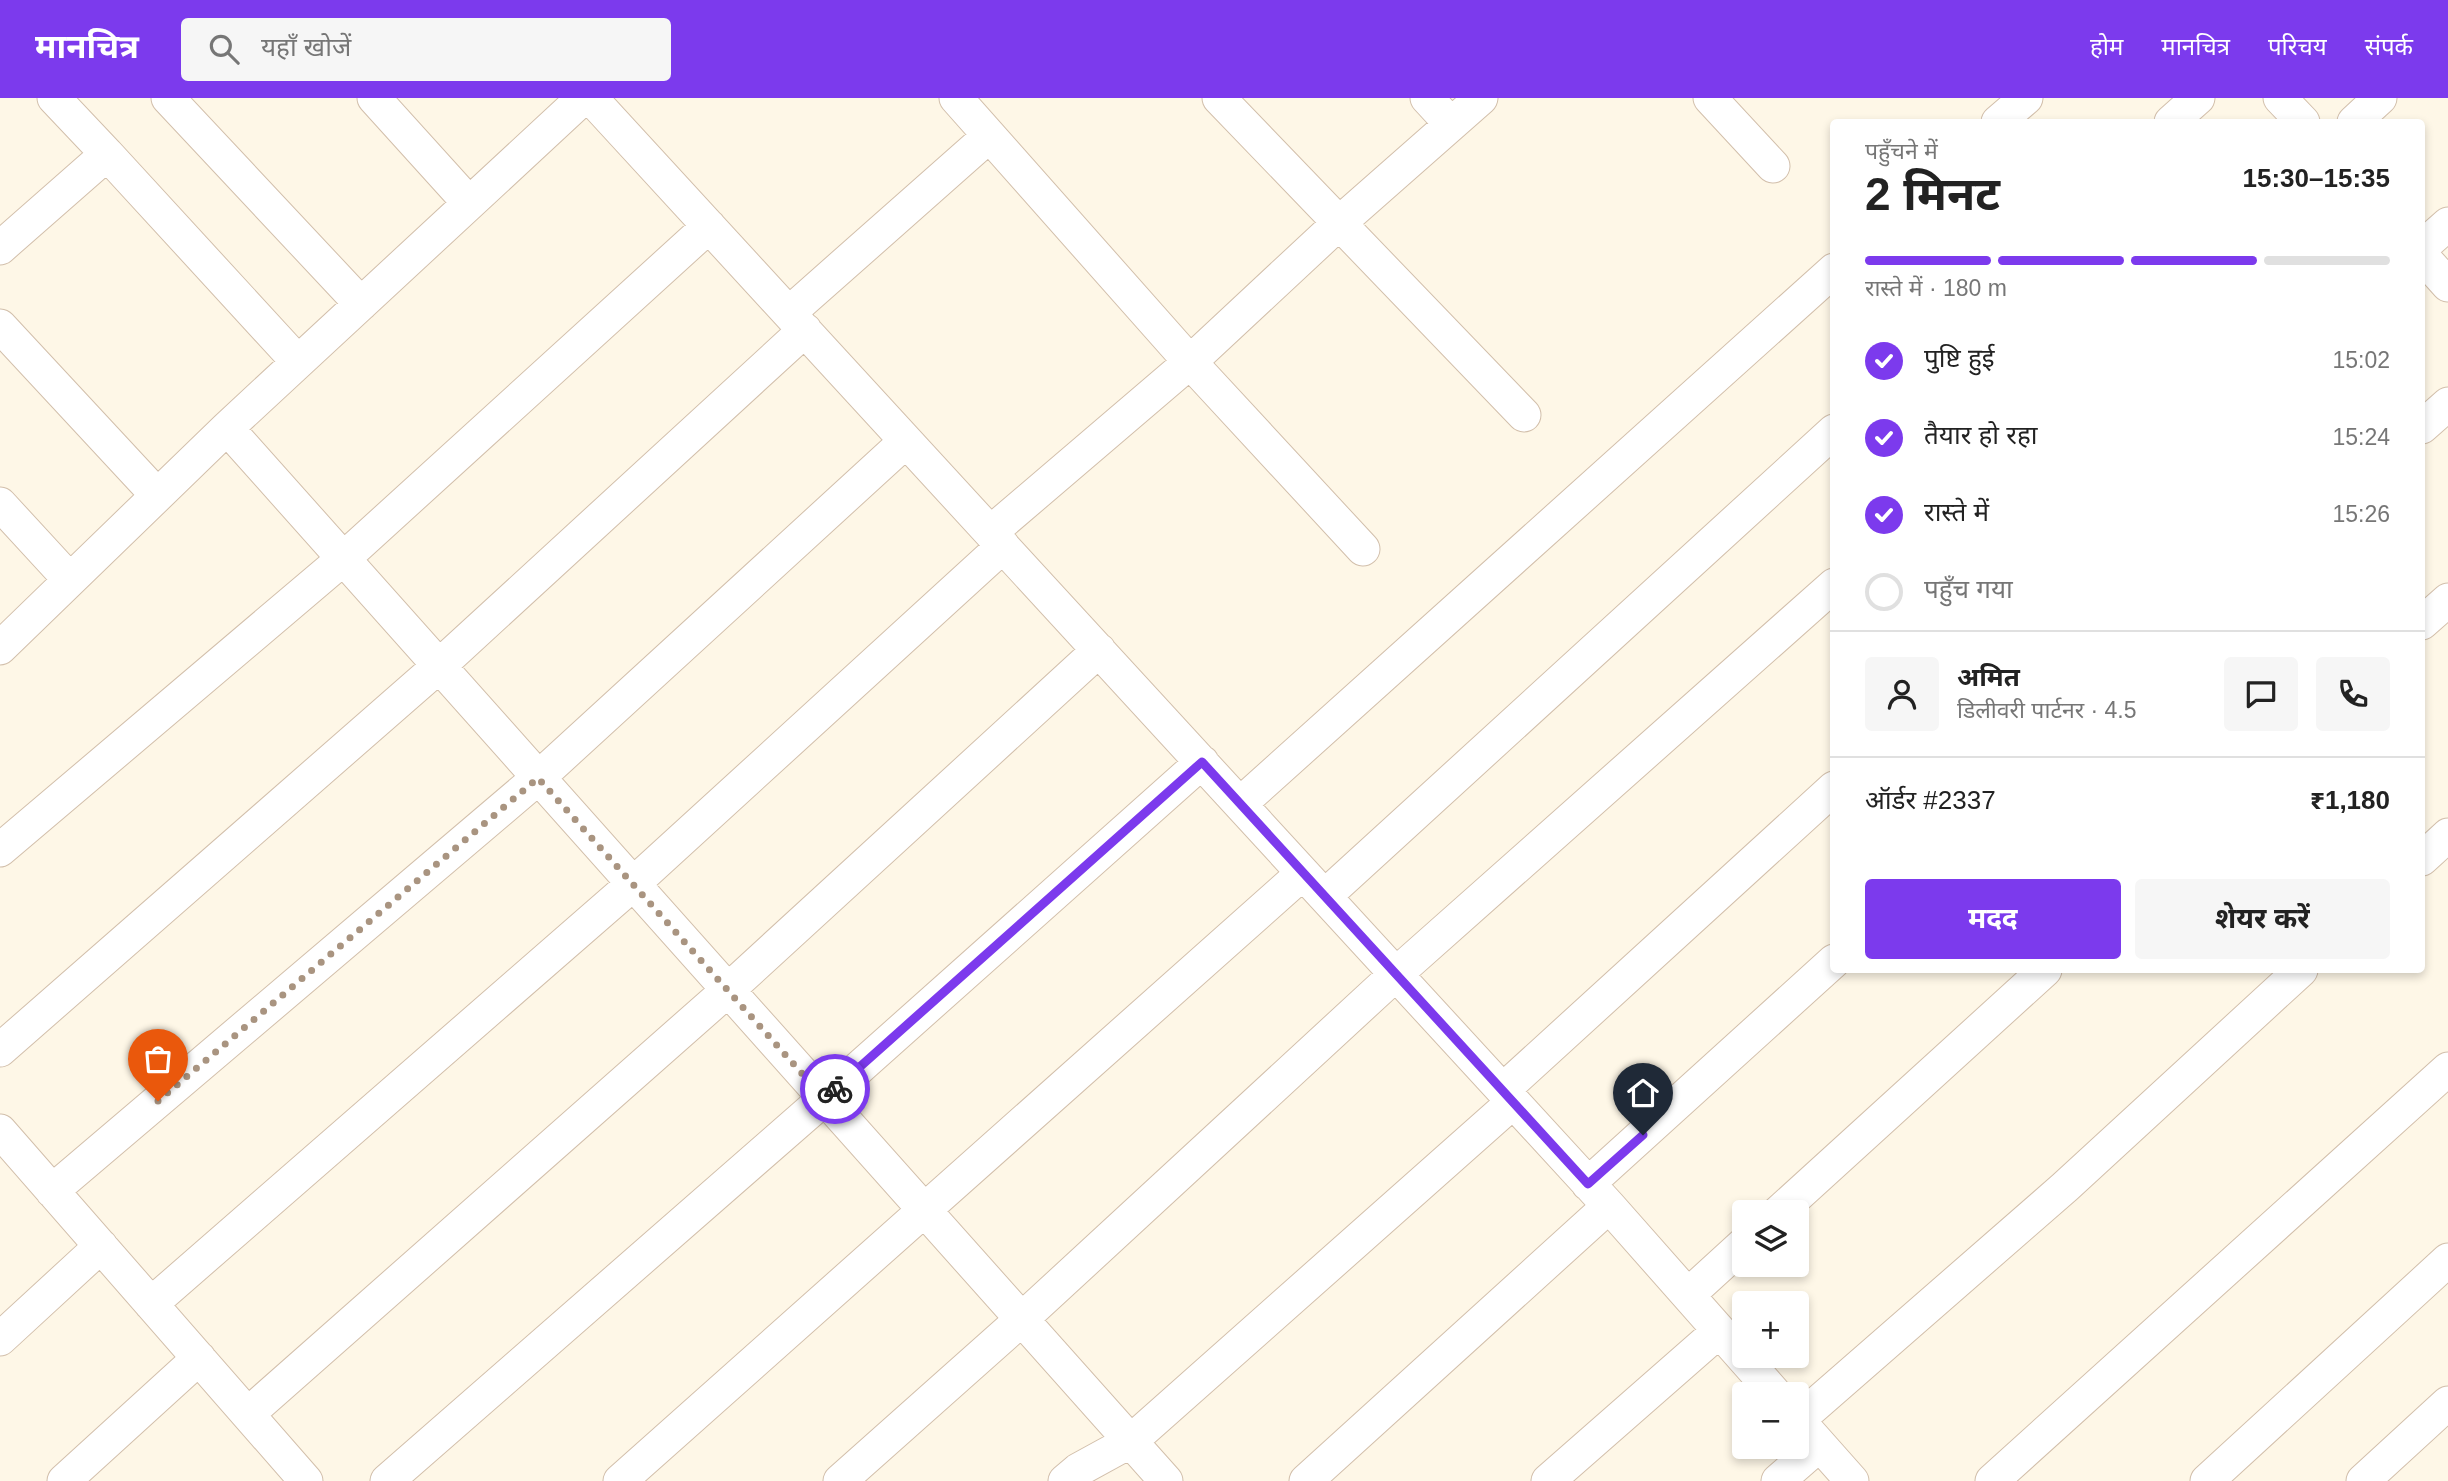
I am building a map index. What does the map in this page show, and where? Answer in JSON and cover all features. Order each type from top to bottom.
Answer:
[{"type":"street","points":[[54,98],[299,362]]},
{"type":"street","points":[[168,98],[361,304]]},
{"type":"street","points":[[374,98],[470,203]]},
{"type":"street","points":[[0,648],[227,428],[583,98]]},
{"type":"street","points":[[592,98],[1599,1195],[1764,1382]]},
{"type":"street","points":[[956,98],[1190,362],[1363,549]]},
{"type":"street","points":[[1219,98],[1524,415]]},
{"type":"street","points":[[1427,98],[1451,124]]},
{"type":"street","points":[[151,1304],[633,884],[997,539],[1338,224],[1481,98]]},
{"type":"street","points":[[1710,98],[1773,166]]},
{"type":"street","points":[[2002,119],[2026,98]]},
{"type":"street","points":[[2174,119],[2198,98]]},
{"type":"street","points":[[2280,98],[2299,119]]},
{"type":"street","points":[[2357,119],[2381,98]]},
{"type":"street","points":[[0,1050],[439,666],[989,136]]},
{"type":"street","points":[[0,248],[107,154]]},
{"type":"street","points":[[2425,244],[2448,224]]},
{"type":"street","points":[[0,850],[343,559],[709,226]]},
{"type":"street","points":[[2425,259],[2448,285]]},
{"type":"street","points":[[1240,804],[1830,274]]},
{"type":"street","points":[[0,326],[157,495]]},
{"type":"street","points":[[2425,424],[2448,404]]},
{"type":"street","points":[[227,428],[1166,1481]]},
{"type":"street","points":[[620,1481],[924,1209],[1314,885],[1830,434]]},
{"type":"street","points":[[52,1191],[538,778],[906,441]]},
{"type":"street","points":[[0,504],[70,580]]},
{"type":"street","points":[[840,1481],[1022,1319],[1396,974],[1830,589]]},
{"type":"street","points":[[2425,620],[2448,600]]},
{"type":"street","points":[[248,1414],[728,990],[1099,650]]},
{"type":"street","points":[[387,1481],[1202,762]]},
{"type":"street","points":[[1065,1481],[1078,1470],[1131,1441],[1508,1096],[1830,792]]},
{"type":"street","points":[[2425,856],[2448,835]]},
{"type":"street","points":[[1306,1481],[1830,965]]},
{"type":"street","points":[[1792,1200],[2042,973]]},
{"type":"street","points":[[1809,1424],[2298,973]]},
{"type":"street","points":[[1992,1481],[2448,1069]]},
{"type":"street","points":[[0,1131],[306,1481]]},
{"type":"street","points":[[0,1339],[101,1246]]},
{"type":"street","points":[[1688,1295],[1732,1255]]},
{"type":"street","points":[[2207,1481],[2448,1260]]},
{"type":"street","points":[[1548,1481],[1719,1331]]},
{"type":"street","points":[[64,1481],[199,1358]]},
{"type":"street","points":[[2363,1481],[2448,1403]]},
{"type":"street","points":[[1809,1433],[1852,1481]]},
{"type":"street","points":[[1778,1481],[1789,1459]]},
{"type":"way so far","points":[[158,1101],[538,778],[824,1098],[835,1089]]},
{"type":"route","points":[[835,1089],[1202,762],[1588,1184],[1643,1135]]}]
